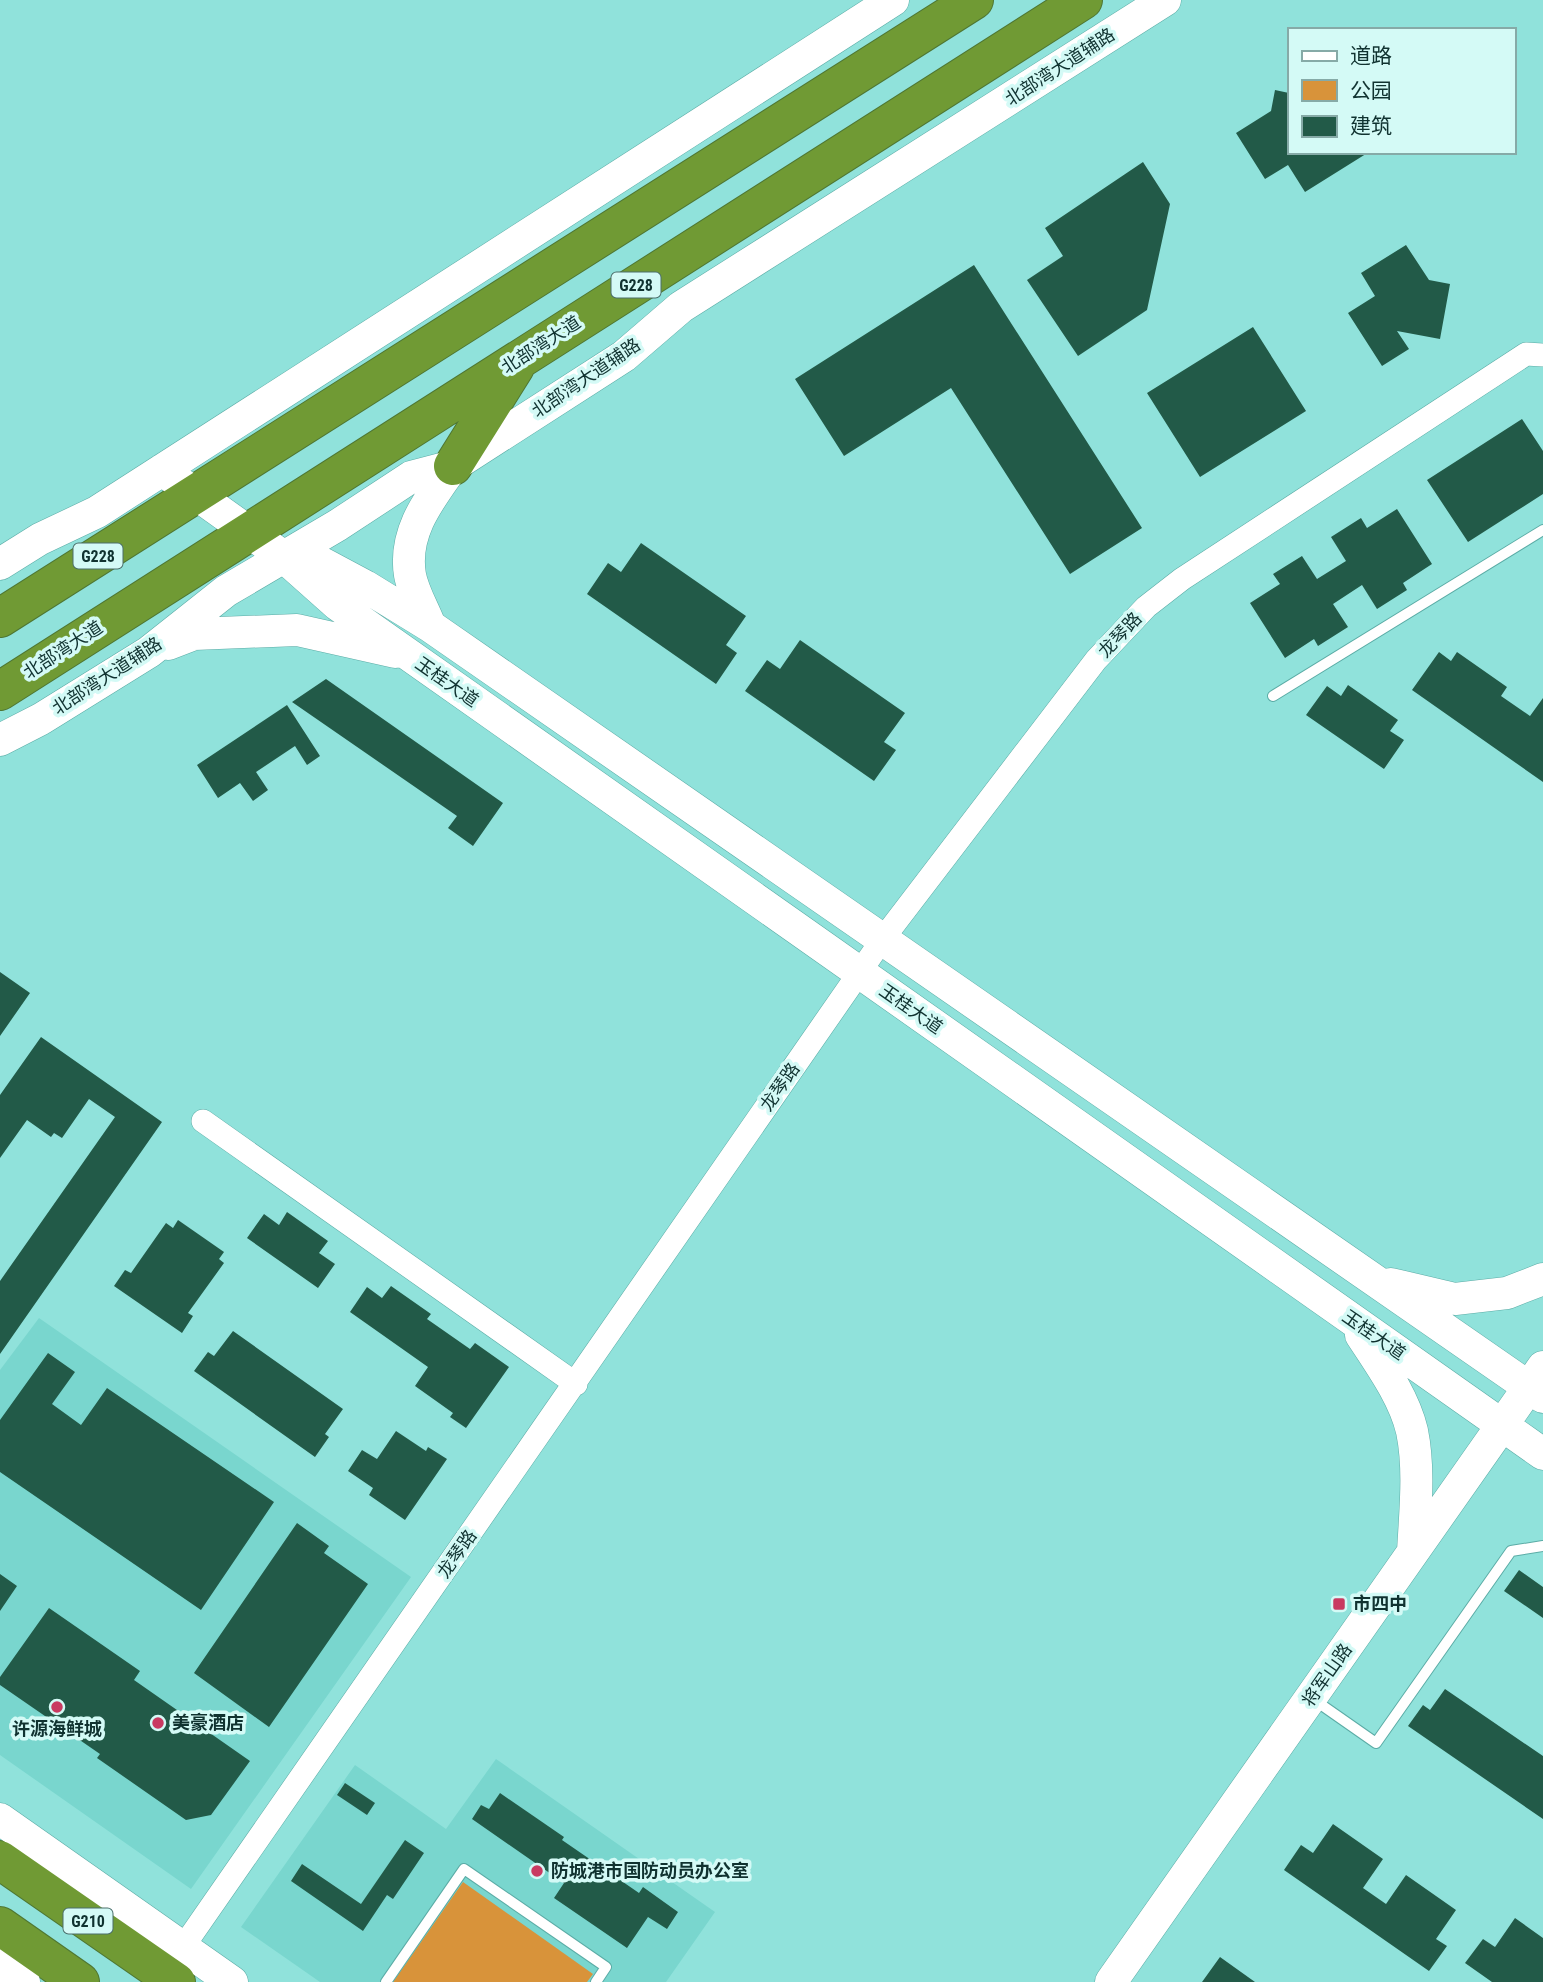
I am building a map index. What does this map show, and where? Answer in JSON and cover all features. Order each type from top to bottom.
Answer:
[{"type":"highway","name":"G228","points":[[0,618],[974,0]]},
{"type":"highway","name":"北部湾大道","points":[[0,691],[1083,0]]},
{"type":"highway","points":[[453,467],[519,359]]},
{"type":"highway","name":"G210","points":[[0,1860],[175,1968]]},
{"type":"highway","points":[[10,1956],[80,1982]]},
{"type":"main road","points":[[0,564],[40,539],[97,512],[893,0]]},
{"type":"main road","name":"北部湾大道辅路","points":[[0,740],[41,719],[149,652],[226,591],[338,525],[411,477],[453,467],[624,356],[681,307],[1165,0]]},
{"type":"main road","points":[[149,652],[194,634],[297,630],[409,655],[430,626],[410,576],[410,536],[429,499],[453,467]]},
{"type":"main road","name":"玉桂大道","points":[[162,470],[284,557],[338,605],[1543,1454]]},
{"type":"main road","name":"玉桂大道","points":[[284,557],[322,564],[365,586],[430,626],[1375,1281],[1538,1384]]},
{"type":"main road","points":[[1375,1281],[1455,1299],[1507,1293],[1543,1279]]},
{"type":"main road","points":[[1351,1319],[1391,1380],[1412,1430],[1416,1480],[1413,1552]]},
{"type":"main road","name":"将军山路","points":[[1111,1982],[1502,1425],[1538,1384]]},
{"type":"main road","points":[[0,1819],[175,1968],[232,1982]]},
{"type":"street","name":"龙琴路","points":[[175,1968],[882,940],[1096,660],[1146,607],[1182,579],[1526,354],[1543,355]]},
{"type":"street","points":[[202,1121],[576,1384]]},
{"type":"lane","points":[[1273,696],[1543,530]]},
{"type":"lane","points":[[1311,1697],[1376,1743],[1511,1551],[1543,1546]]},
{"type":"lane","points":[[386,1982],[464,1869],[606,1967],[596,1982]]},
{"type":"shaded area","points":[[39,1318],[411,1577],[191,1889],[0,1755],[0,1370]]},
{"type":"shaded area","name":"防城港市国防动员办公室","points":[[496,1759],[715,1912],[666,1982],[320,1982],[241,1927],[355,1765],[446,1829]]},
{"type":"green space","points":[[463,1882],[593,1974],[587,1982],[393,1982]]},
{"type":"building","points":[[1275,90],[1288,93],[1288,154],[1366,154],[1305,192],[1288,165],[1265,179],[1236,133],[1271,111]]},
{"type":"building","points":[[1143,162],[1170,204],[1147,310],[1078,356],[1027,280],[1063,256],[1045,228]]},
{"type":"building","points":[[1406,245],[1429,280],[1450,284],[1440,339],[1397,331],[1409,349],[1382,366],[1348,313],[1375,296],[1361,273]]},
{"type":"building","points":[[974,265],[1142,528],[1070,574],[951,388],[844,456],[795,379]]},
{"type":"building","points":[[1253,327],[1306,411],[1200,477],[1147,393]]},
{"type":"building","points":[[1522,419],[1543,451],[1543,494],[1468,542],[1427,480]]},
{"type":"building","points":[[1397,509],[1432,564],[1403,583],[1407,590],[1377,609],[1362,585],[1333,604],[1348,627],[1318,646],[1314,639],[1285,658],[1250,603],[1280,584],[1273,574],[1302,556],[1317,579],[1346,561],[1331,537],[1361,518],[1367,528]]},
{"type":"building","points":[[641,543],[746,616],[726,645],[737,653],[716,684],[587,594],[608,563],[621,572]]},
{"type":"building","points":[[800,640],[905,713],[884,742],[896,750],[874,781],[745,691],[767,660],[780,669]]},
{"type":"building","points":[[1439,652],[1451,661],[1457,652],[1507,687],[1501,696],[1530,716],[1543,698],[1543,782],[1412,690]]},
{"type":"building","points":[[326,679],[503,803],[473,846],[448,828],[457,816],[292,702]]},
{"type":"building","points":[[1348,685],[1398,720],[1390,731],[1404,740],[1384,769],[1306,715],[1327,686],[1341,696]]},
{"type":"building","points":[[287,705],[320,756],[307,765],[295,746],[256,772],[268,790],[253,801],[240,783],[218,798],[197,765]]},
{"type":"building","points":[[0,972],[30,993],[0,1036]]},
{"type":"building","points":[[41,1037],[162,1122],[0,1354],[0,1281],[115,1117],[89,1099],[62,1138],[54,1133],[51,1137],[27,1120],[0,1158],[0,1095]]},
{"type":"building","points":[[287,1212],[328,1241],[319,1253],[335,1264],[318,1288],[247,1238],[264,1214],[279,1225]]},
{"type":"building","points":[[178,1220],[224,1252],[219,1259],[224,1263],[188,1313],[193,1316],[182,1333],[114,1286],[125,1270],[131,1273],[166,1223],[173,1228]]},
{"type":"building","points":[[391,1286],[431,1314],[427,1319],[470,1349],[475,1343],[509,1367],[466,1428],[450,1417],[453,1413],[415,1386],[428,1367],[350,1312],[367,1287],[382,1298]]},
{"type":"building","points":[[233,1331],[343,1409],[325,1434],[329,1437],[315,1457],[194,1371],[208,1352],[214,1356]]},
{"type":"building","points":[[48,1353],[75,1372],[52,1404],[81,1425],[107,1388],[274,1502],[201,1610],[0,1472],[0,1420]]},
{"type":"building","points":[[396,1431],[426,1451],[428,1447],[447,1459],[405,1520],[369,1495],[373,1488],[348,1471],[362,1450],[377,1459]]},
{"type":"building","points":[[297,1523],[329,1546],[324,1553],[368,1584],[269,1727],[194,1673]]},
{"type":"building","points":[[1519,1570],[1543,1587],[1543,1618],[1504,1591]]},
{"type":"building","points":[[0,1574],[17,1586],[0,1611]]},
{"type":"building","points":[[49,1608],[140,1671],[134,1680],[250,1761],[211,1815],[186,1820],[97,1758],[100,1754],[0,1685],[0,1677]]},
{"type":"building","points":[[1445,1689],[1543,1756],[1543,1819],[1408,1726],[1423,1705],[1430,1710]]},
{"type":"building","points":[[345,1783],[375,1803],[367,1815],[337,1795]]},
{"type":"building","points":[[500,1793],[639,1893],[643,1887],[678,1912],[667,1929],[648,1917],[627,1948],[554,1898],[564,1883],[472,1819],[481,1805],[489,1809]]},
{"type":"building","points":[[1333,1824],[1383,1859],[1363,1888],[1386,1904],[1406,1875],[1456,1910],[1436,1939],[1447,1946],[1429,1971],[1284,1870],[1301,1845],[1313,1853]]},
{"type":"building","points":[[405,1840],[424,1853],[393,1899],[387,1895],[363,1931],[291,1881],[302,1864],[361,1904]]},
{"type":"building","points":[[1515,1918],[1543,1938],[1543,1982],[1492,1982],[1465,1963],[1483,1939],[1495,1947]]},
{"type":"building","points":[[1220,1957],[1255,1982],[1202,1982]]},
{"type":"place","name":"市四中","points":[[1339,1604]]},
{"type":"place","name":"许源海鲜城","points":[[57,1707]]},
{"type":"place","name":"美豪酒店","points":[[158,1723]]},
{"type":"place","name":"防城港市国防动员办公室","points":[[537,1871]]}]
